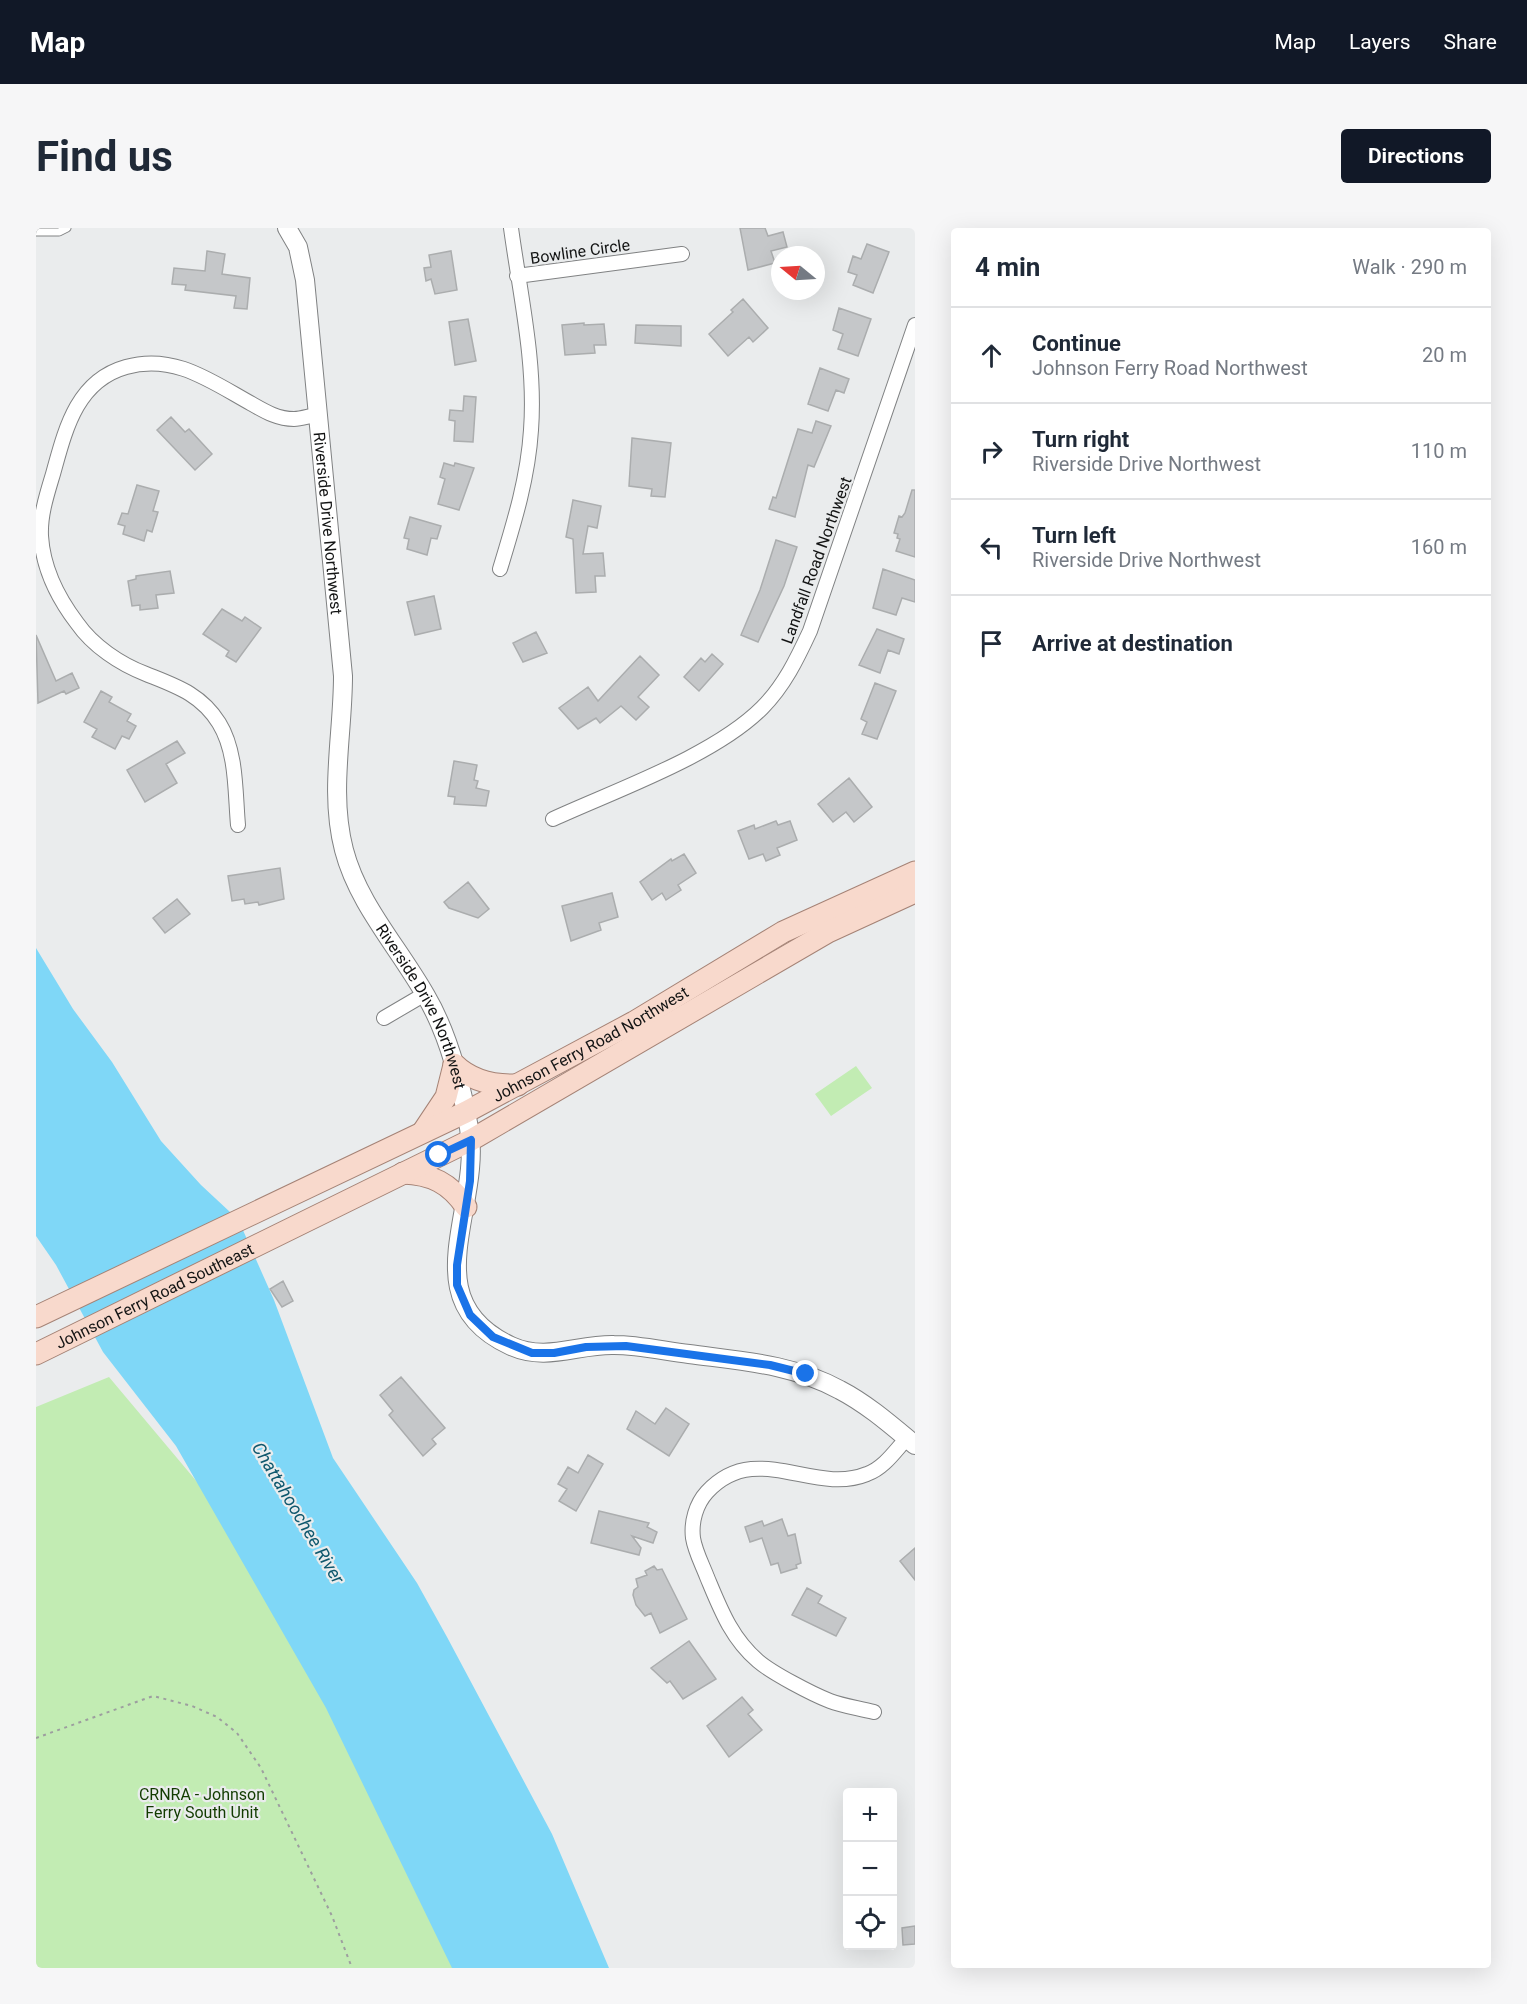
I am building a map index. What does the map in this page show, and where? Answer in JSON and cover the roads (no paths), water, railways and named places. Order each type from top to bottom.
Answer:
[{"type":"main road","name":"Johnson Ferry Road Northwest","points":[[261,1209],[466,1112],[519,1084],[634,1022],[791,927],[915,872]]},
{"type":"main road","name":"Johnson Ferry Road Northwest","points":[[274,1236],[471,1140],[828,932],[915,892]]},
{"type":"main road","points":[[422,1133],[446,1097],[454,1064],[480,1081],[495,1084],[519,1084]]},
{"type":"main road","points":[[403,1173],[423,1175],[444,1182],[465,1207]]},
{"type":"main road","name":"Johnson Ferry Road Southeast","points":[[40,1316],[261,1209]]},
{"type":"main road","name":"Johnson Ferry Road Southeast","points":[[36,1354],[274,1236]]},
{"type":"street","points":[[500,569],[525,484],[531,428],[530,373],[511,228]]},
{"type":"street","name":"Riverside Drive Northwest","points":[[293,230],[305,280],[316,415],[343,676],[343,713],[336,765],[339,823],[344,851],[368,906],[426,994],[437,1015],[454,1064],[471,1140],[470,1181],[457,1265],[460,1296],[477,1324],[503,1342],[522,1350],[543,1354],[586,1347],[619,1345],[770,1365],[806,1374],[840,1389],[911,1441]]},
{"type":"street","name":"Bowline Circle","points":[[517,276],[682,254]]},
{"type":"street","name":"Landfall Road Northwest","points":[[553,819],[722,740],[756,713],[779,688],[810,631],[915,325]]},
{"type":"street","points":[[238,825],[231,756],[219,723],[192,693],[122,662],[98,645],[78,625],[58,596],[46,565],[41,535],[43,507],[74,409],[97,382],[124,367],[150,363],[175,365],[196,373],[273,416],[295,419],[316,415]]},
{"type":"street","points":[[384,1018],[426,994]]},
{"type":"street","points":[[874,1712],[830,1701],[760,1662],[741,1644],[727,1625],[697,1552],[693,1525],[697,1507],[706,1493],[739,1470],[759,1467],[837,1479],[856,1478],[880,1467],[911,1441]]},
{"type":"lane","points":[[36,232],[59,232],[67,228]]},
{"type":"water","name":"Chattahoochee River","points":[[36,948],[73,1009],[112,1062],[161,1141],[201,1185],[230,1212],[242,1228],[274,1300],[333,1458],[417,1583],[447,1637],[552,1834],[609,1968],[452,1968],[326,1708],[176,1446],[103,1352],[56,1265],[36,1236]]},
{"type":"park label","name":"CRNRA - Johnson Ferry South Unit","points":[[202,1803]]}]
